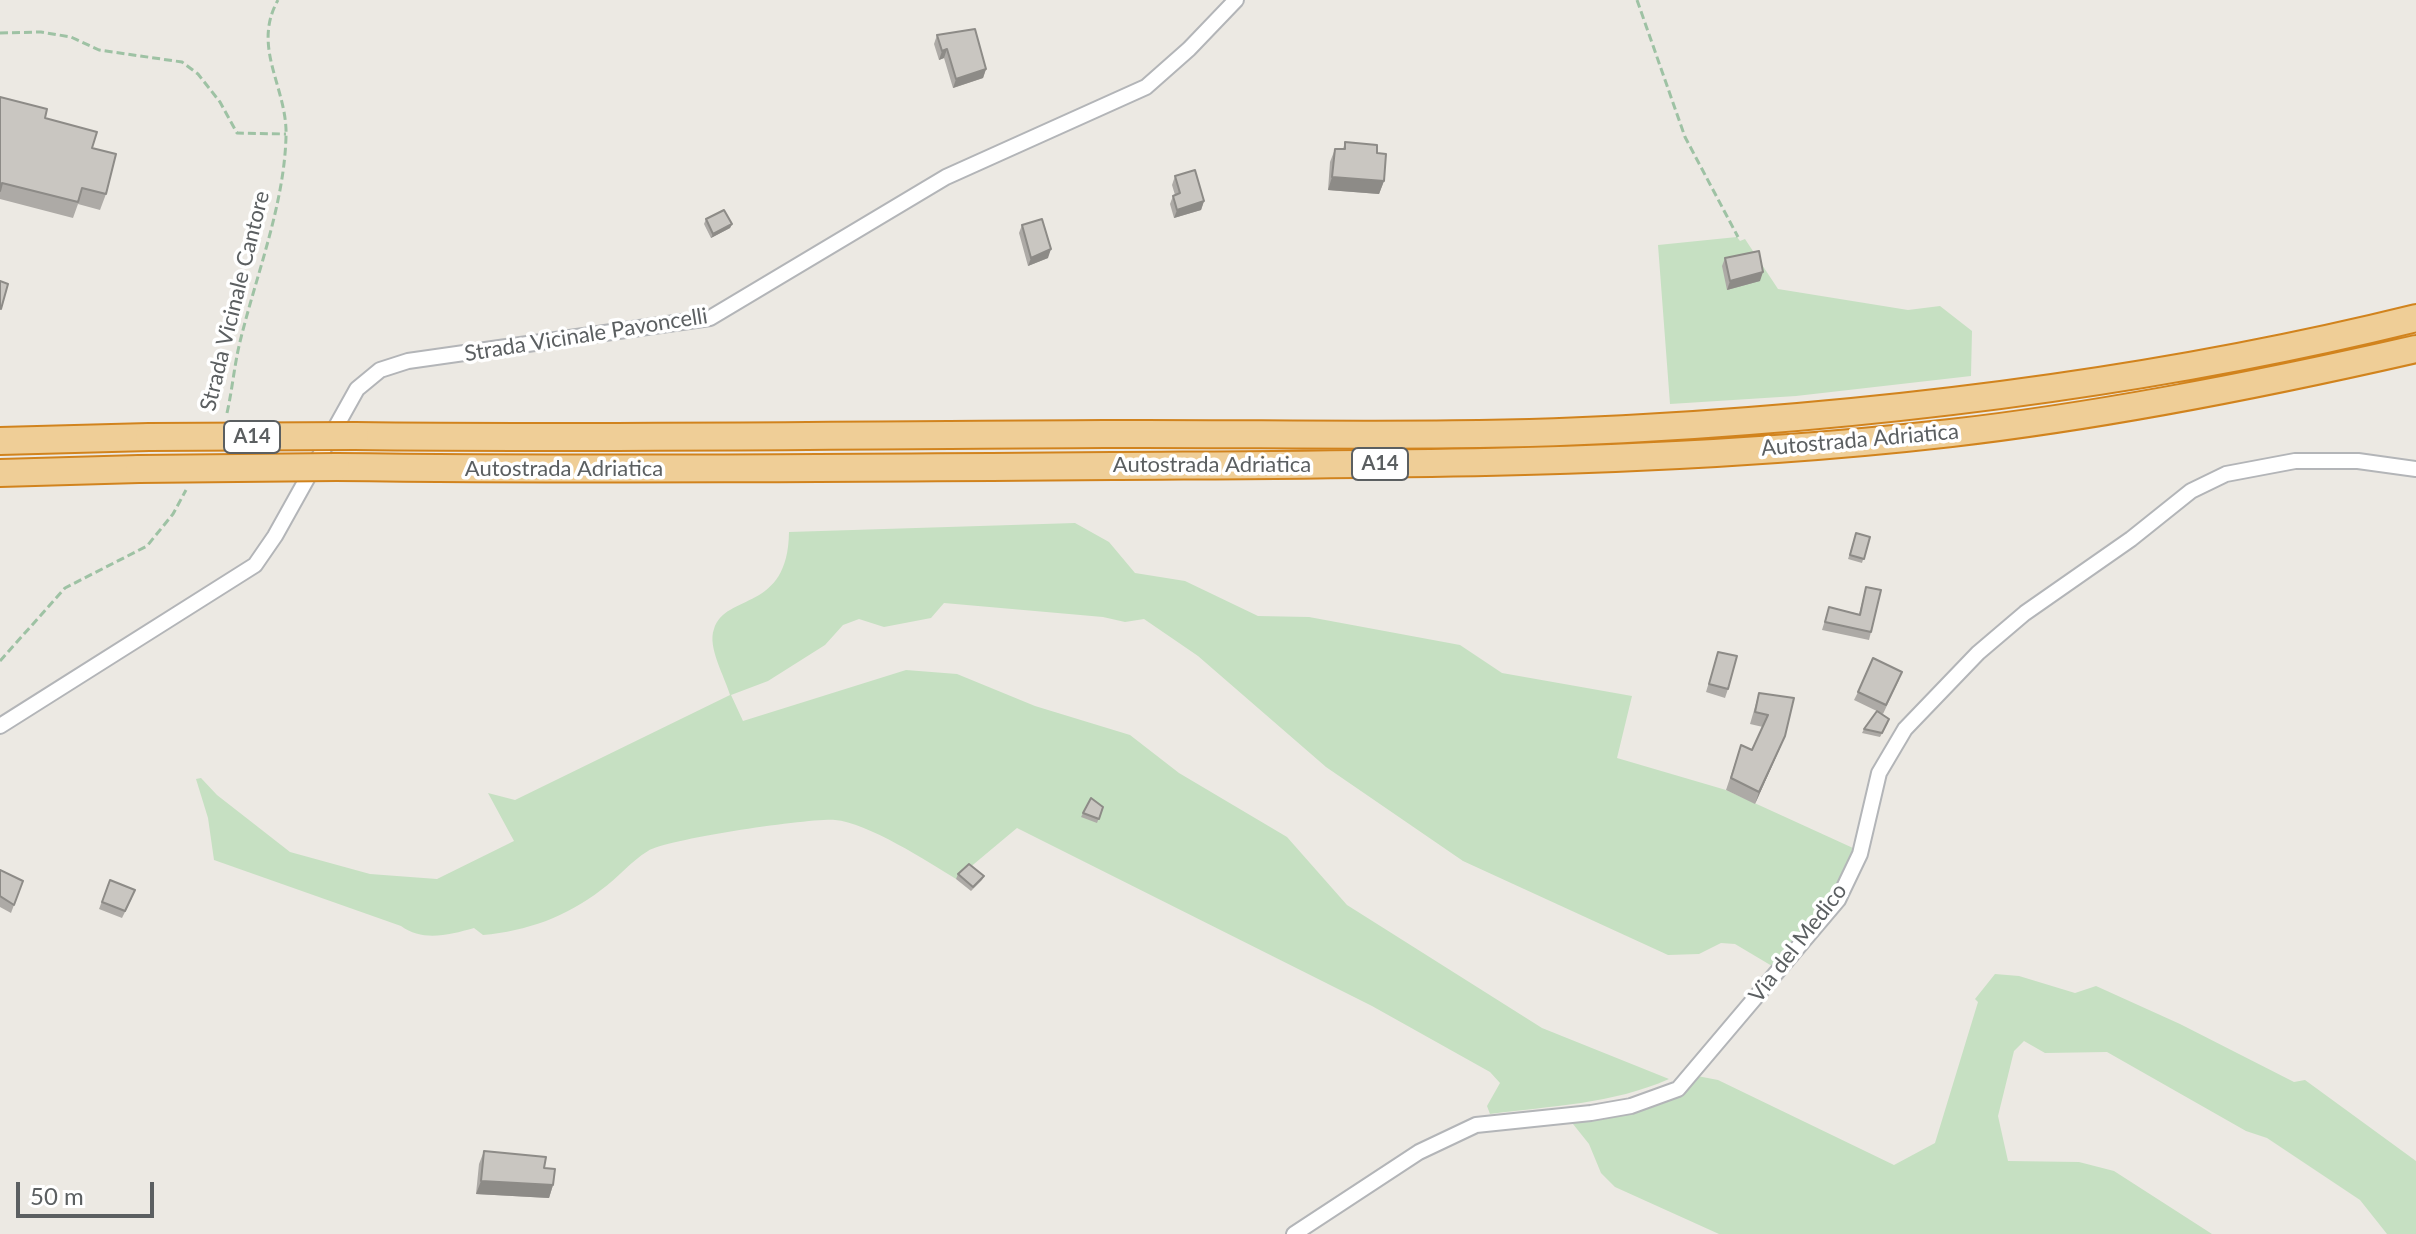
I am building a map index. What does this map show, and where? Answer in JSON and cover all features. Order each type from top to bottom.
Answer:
[{"type":"highway","name":"Autostrada Adriatica","points":[[0,441],[149,437],[593,438],[1642,428],[1839,412],[2027,389],[2209,362],[2416,318]]},
{"type":"highway","name":"Autostrada Adriatica","points":[[0,473],[336,467],[618,470],[1430,464],[1647,457],[1850,443],[1984,428],[2235,389],[2416,349]]},
{"type":"street","name":"Strada Vicinale Pavoncelli","points":[[0,726],[255,565],[275,536],[348,404],[367,378],[380,370],[408,361],[710,318],[946,177],[1146,87],[1189,49],[1236,0]]},
{"type":"street","name":"Via del Medico","points":[[1294,1234],[1419,1152],[1476,1125],[1631,1106],[1678,1089],[1838,900],[1860,854],[1879,773],[1905,729],[1978,653],[2025,613],[2131,539],[2191,491],[2226,474],[2295,461],[2358,461],[2416,469]]},
{"type":"path","name":"Strada Vicinale Cantore","points":[[227,415],[238,349],[278,194],[286,134],[285,110],[267,41],[278,0]]},
{"type":"path","points":[[1637,0],[1685,137],[1738,237]]},
{"type":"path","points":[[0,33],[41,32],[71,37],[99,50],[182,62],[198,74],[220,102],[237,133],[286,134]]},
{"type":"path","points":[[0,661],[65,588],[137,554],[157,537],[190,483]]},
{"type":"green space","points":[[1737,237],[1740,241],[1745,239],[1778,289],[1908,310],[1940,306],[1972,331],[1971,376],[1796,396],[1670,404],[1658,245]]},
{"type":"green space","points":[[1075,523],[1109,542],[1135,573],[1185,581],[1258,616],[1309,617],[1460,645],[1502,673],[1632,696],[1617,758],[1726,790],[1853,848],[1847,865],[1820,912],[1772,966],[1735,944],[1721,943],[1699,954],[1668,955],[1463,861],[1326,767],[1198,656],[1144,619],[1125,622],[1103,617],[944,603],[931,618],[884,627],[859,619],[843,625],[825,645],[768,681],[731,695],[743,721],[906,670],[957,674],[1035,706],[1130,735],[1179,773],[1287,837],[1347,905],[1542,1028],[1669,1079],[1604,1099],[1490,1114],[1487,1106],[1500,1083],[1490,1072],[1372,1006],[1017,828],[956,879],[880,835],[848,822],[821,820],[709,835],[648,851],[588,900],[560,915],[515,930],[483,935],[474,928],[446,935],[418,934],[214,860],[208,818],[196,779],[201,778],[217,795],[290,852],[370,874],[437,879],[514,841],[488,793],[515,800],[730,695],[715,653],[714,629],[721,618],[768,589],[779,576],[786,558],[789,532]]},
{"type":"green space","points":[[1995,974],[2019,976],[2075,993],[2096,986],[2180,1024],[2294,1082],[2305,1080],[2416,1161],[2416,1234],[2387,1234],[2360,1200],[2267,1138],[2246,1131],[2107,1052],[2045,1053],[2024,1041],[2014,1051],[1998,1116],[2008,1161],[2079,1162],[2114,1171],[2212,1234],[1719,1234],[1615,1187],[1601,1173],[1589,1144],[1565,1114],[1647,1100],[1692,1075],[1718,1080],[1894,1165],[1935,1143],[1978,1002],[1975,999]]},
{"type":"building","points":[[975,29],[986,69],[956,79],[947,49],[942,51],[937,35]]},
{"type":"building","points":[[0,97],[47,109],[45,118],[97,132],[92,148],[116,154],[106,194],[82,188],[78,202],[2,183],[0,191]]},
{"type":"building","points":[[1345,142],[1377,145],[1377,153],[1386,154],[1384,181],[1332,177],[1335,149],[1345,149]]},
{"type":"building","points":[[1195,170],[1204,201],[1177,210],[1173,196],[1180,193],[1175,176]]},
{"type":"building","points":[[724,210],[732,224],[713,234],[706,219]]},
{"type":"building","points":[[1042,219],[1051,249],[1031,258],[1022,225]]},
{"type":"building","points":[[1759,251],[1763,272],[1730,281],[1725,258]]},
{"type":"building","points":[[0,281],[8,284],[1,309],[0,308]]},
{"type":"building","points":[[1856,533],[1870,537],[1864,559],[1850,555]]},
{"type":"building","points":[[1866,587],[1881,590],[1871,632],[1825,622],[1829,607],[1860,615]]},
{"type":"building","points":[[1718,652],[1737,656],[1728,689],[1709,684]]},
{"type":"building","points":[[1873,658],[1902,672],[1886,705],[1858,692]]},
{"type":"building","points":[[1759,693],[1794,698],[1785,736],[1759,792],[1731,778],[1741,745],[1752,750],[1768,715],[1755,712]]},
{"type":"building","points":[[1877,711],[1889,719],[1882,733],[1864,729]]},
{"type":"building","points":[[1091,798],[1103,807],[1099,819],[1083,813]]},
{"type":"building","points":[[969,864],[984,876],[973,887],[958,874]]},
{"type":"building","points":[[0,870],[23,881],[14,905],[0,896]]},
{"type":"building","points":[[110,880],[135,890],[125,911],[102,902]]},
{"type":"building","points":[[484,1151],[546,1157],[544,1168],[555,1169],[553,1185],[481,1181]]}]
